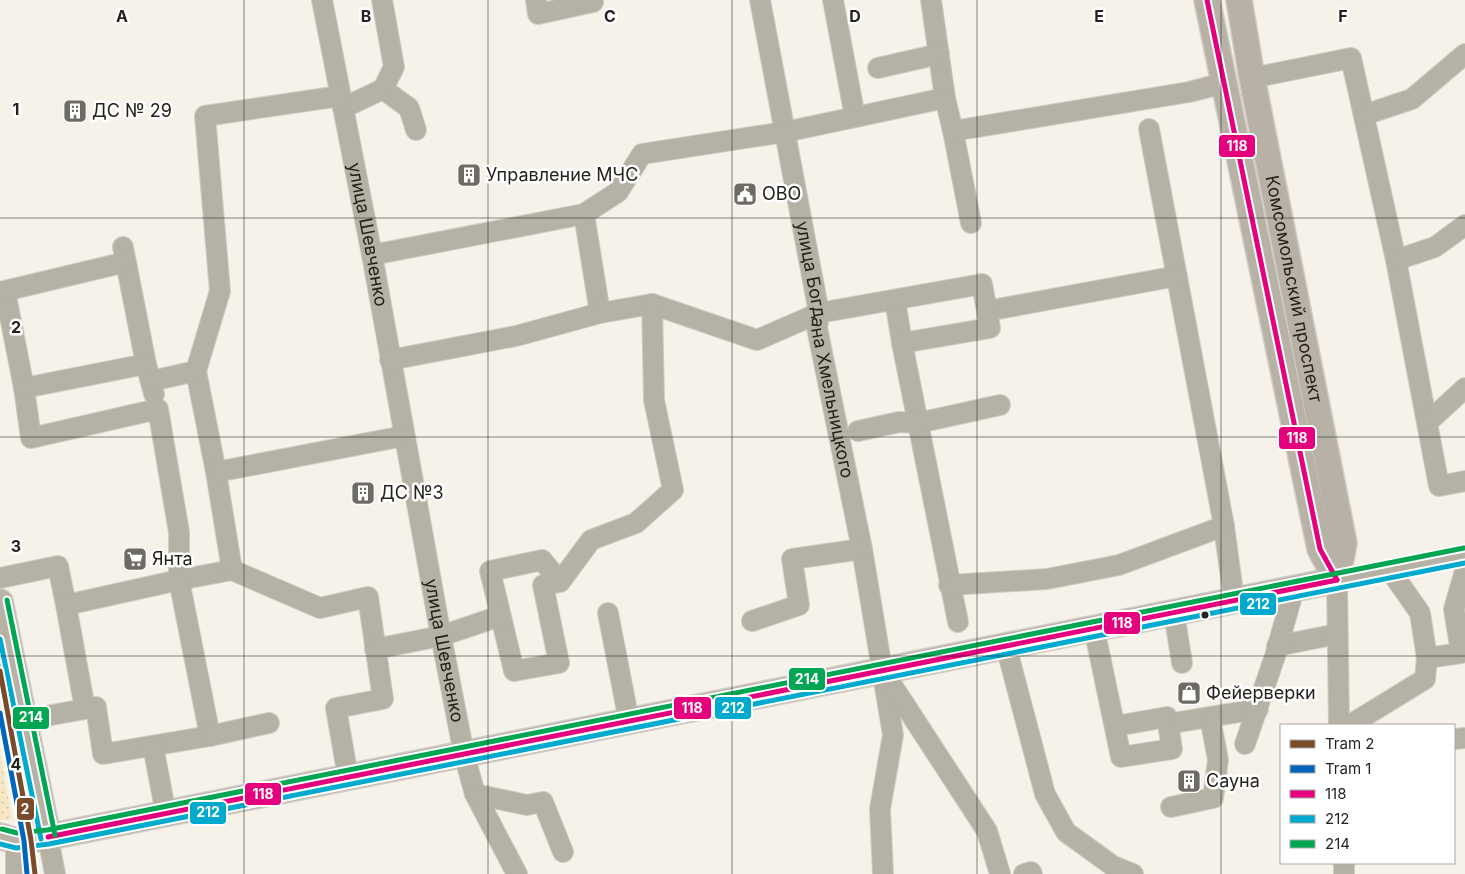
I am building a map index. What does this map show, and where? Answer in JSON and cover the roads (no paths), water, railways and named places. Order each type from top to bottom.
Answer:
[{"type":"main road","name":"Комсомольский проспект","points":[[1207,0],[1320,549],[1337,580]]},
{"type":"main road","name":"Комсомольский проспект","points":[[1239,0],[1252,78],[1344,543],[1337,580]]},
{"type":"main road","points":[[8,839],[48,837],[1337,580]]},
{"type":"main road","points":[[0,602],[48,837]]},
{"type":"street","name":"улица Шевченко","points":[[322,0],[372,255],[440,636],[464,754]]},
{"type":"street","name":"улица Шевченко","points":[[322,0],[464,754]]},
{"type":"street","points":[[382,0],[394,67],[384,90]]},
{"type":"street","points":[[536,0],[538,14],[593,2],[592,0]]},
{"type":"street","name":"улица Богдана Хмельницкого","points":[[760,0],[819,313],[818,328],[862,549],[893,735],[880,809],[883,874]]},
{"type":"street","points":[[833,0],[855,117]]},
{"type":"street","points":[[931,0],[945,98],[971,223]]},
{"type":"street","points":[[878,68],[939,54]]},
{"type":"street","points":[[1364,115],[1412,99],[1465,54]]},
{"type":"street","points":[[1252,78],[1351,58],[1396,260],[1439,486],[1465,481]]},
{"type":"street","points":[[953,131],[1189,92],[1224,83]]},
{"type":"street","points":[[232,570],[216,472],[196,371],[220,292],[205,116],[341,102],[384,90]]},
{"type":"street","points":[[384,90],[409,108],[416,130]]},
{"type":"street","points":[[372,255],[584,214],[618,192],[642,154],[785,132],[945,98]]},
{"type":"street","points":[[1149,129],[1224,526],[1234,600]]},
{"type":"street","points":[[584,214],[600,314]]},
{"type":"street","points":[[1396,260],[1435,247],[1465,224]]},
{"type":"street","points":[[158,409],[31,438],[24,388],[2,292],[124,255],[158,409],[179,532],[179,580],[210,736]]},
{"type":"street","points":[[987,311],[1177,276]]},
{"type":"street","points":[[390,360],[516,336],[600,314],[652,304],[757,340],[819,313],[982,284],[990,328],[902,343]]},
{"type":"street","points":[[895,300],[949,585],[958,622]]},
{"type":"street","points":[[560,582],[542,560],[490,571],[514,670],[559,663],[543,585],[560,582],[591,540],[636,523],[673,490],[654,400],[652,304]]},
{"type":"street","points":[[24,388],[149,372],[196,371]]},
{"type":"street","points":[[1428,422],[1465,388]]},
{"type":"street","points":[[858,431],[899,422],[918,423],[1000,405]]},
{"type":"street","points":[[216,472],[404,436]]},
{"type":"street","points":[[949,585],[1047,579],[1118,565],[1224,526]]},
{"type":"street","points":[[752,621],[799,605],[792,559],[862,549]]},
{"type":"street","points":[[1339,724],[1337,580],[1465,555]]},
{"type":"street","points":[[0,578],[58,566],[85,709]]},
{"type":"street","points":[[66,605],[232,570],[320,608],[368,598],[383,699],[336,708],[348,777]]},
{"type":"street","points":[[1352,724],[1425,679],[1426,658],[1420,613],[1390,570]]},
{"type":"street","points":[[1426,658],[1461,653],[1454,609],[1465,571]]},
{"type":"street","points":[[1245,744],[1258,709],[1294,589]]},
{"type":"street","points":[[608,612],[630,721]]},
{"type":"street","points":[[1174,612],[1182,662]]},
{"type":"street","points":[[375,648],[440,636],[500,616]]},
{"type":"street","points":[[1094,628],[1116,726]]},
{"type":"street","points":[[1277,646],[1337,634]]},
{"type":"street","points":[[1006,646],[1045,794],[1066,832],[1114,866],[1133,874]]},
{"type":"street","points":[[882,671],[987,831],[1000,874]]},
{"type":"street","points":[[24,720],[96,707],[104,754],[210,736],[269,723]]},
{"type":"street","points":[[1179,722],[1258,709]]},
{"type":"street","points":[[1171,807],[1212,798],[1218,760],[1210,717]]},
{"type":"street","points":[[153,746],[166,814]]},
{"type":"street","points":[[464,754],[475,794],[517,874]]},
{"type":"street","points":[[475,794],[527,804],[543,802],[563,852]]},
{"type":"street","points":[[48,837],[55,874]]},
{"type":"street","points":[[8,839],[16,874]]},
{"type":"street","points":[[1024,874],[1031,872],[1032,874]]},
{"type":"tram line","name":"2","points":[[0,671],[31,840],[35,874]]},
{"type":"tram line","name":"1","points":[[0,713],[24,841],[27,874]]},
{"type":"place","name":"ДС № 29","points":[[75,111]]},
{"type":"place","name":"Управление МЧС","points":[[469,175]]},
{"type":"place","name":"ОВО","points":[[745,194]]},
{"type":"place","name":"ДС №3","points":[[363,493]]},
{"type":"place","name":"Янта","points":[[135,559]]},
{"type":"place","name":"Фейерверки","points":[[1189,693]]},
{"type":"place","name":"Сауна","points":[[1189,781]]}]
